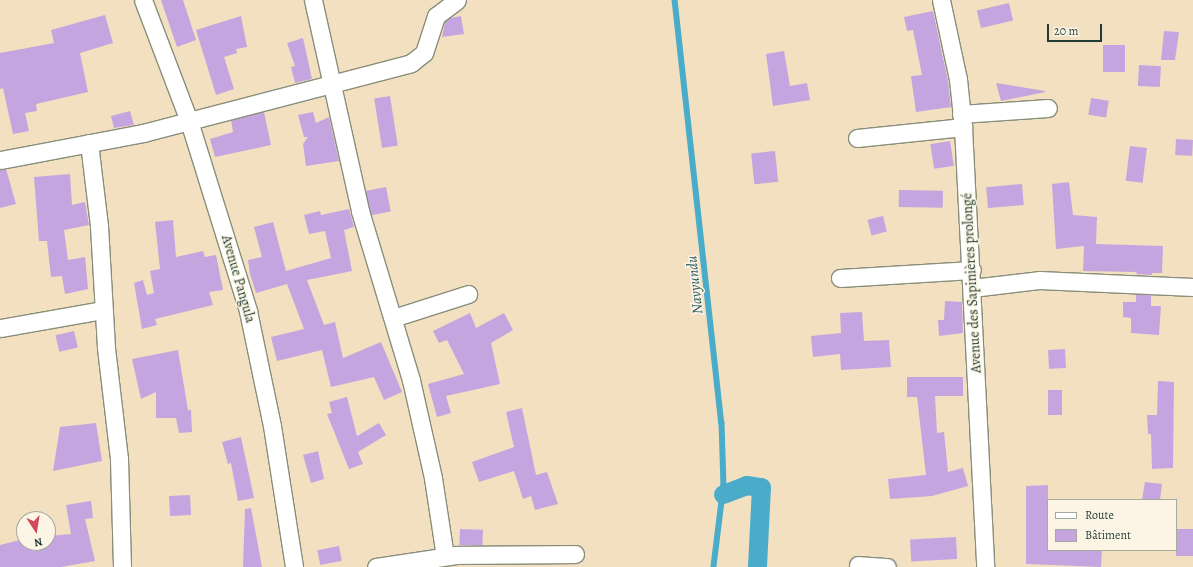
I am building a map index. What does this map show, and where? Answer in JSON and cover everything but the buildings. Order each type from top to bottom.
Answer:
[{"type":"street","name":"Avenue Pangula","points":[[143,0],[189,122],[248,311],[272,426],[294,567]]},
{"type":"street","points":[[313,0],[330,86],[368,240],[411,380],[433,478],[445,556]]},
{"type":"street","points":[[0,160],[189,122],[330,86],[416,60],[424,53],[436,16],[457,0]]},
{"type":"street","name":"Avenue des Sapinières prolongé","points":[[941,0],[958,79],[962,121],[972,270],[985,567]]},
{"type":"street","points":[[857,138],[1048,108]]},
{"type":"street","points":[[88,143],[99,226],[103,310],[119,459],[122,567]]},
{"type":"street","points":[[840,278],[972,270]]},
{"type":"street","points":[[972,288],[1039,280],[1193,287]]},
{"type":"street","points":[[393,318],[468,294]]},
{"type":"street","points":[[0,328],[103,310]]},
{"type":"street","points":[[376,567],[445,556],[575,554]]},
{"type":"street","points":[[858,565],[887,567]]},
{"type":"waterway","name":"Navyundu","points":[[675,0],[722,423],[724,485],[714,567]]},
{"type":"waterway","points":[[723,494],[746,485],[761,487],[757,567]]}]
